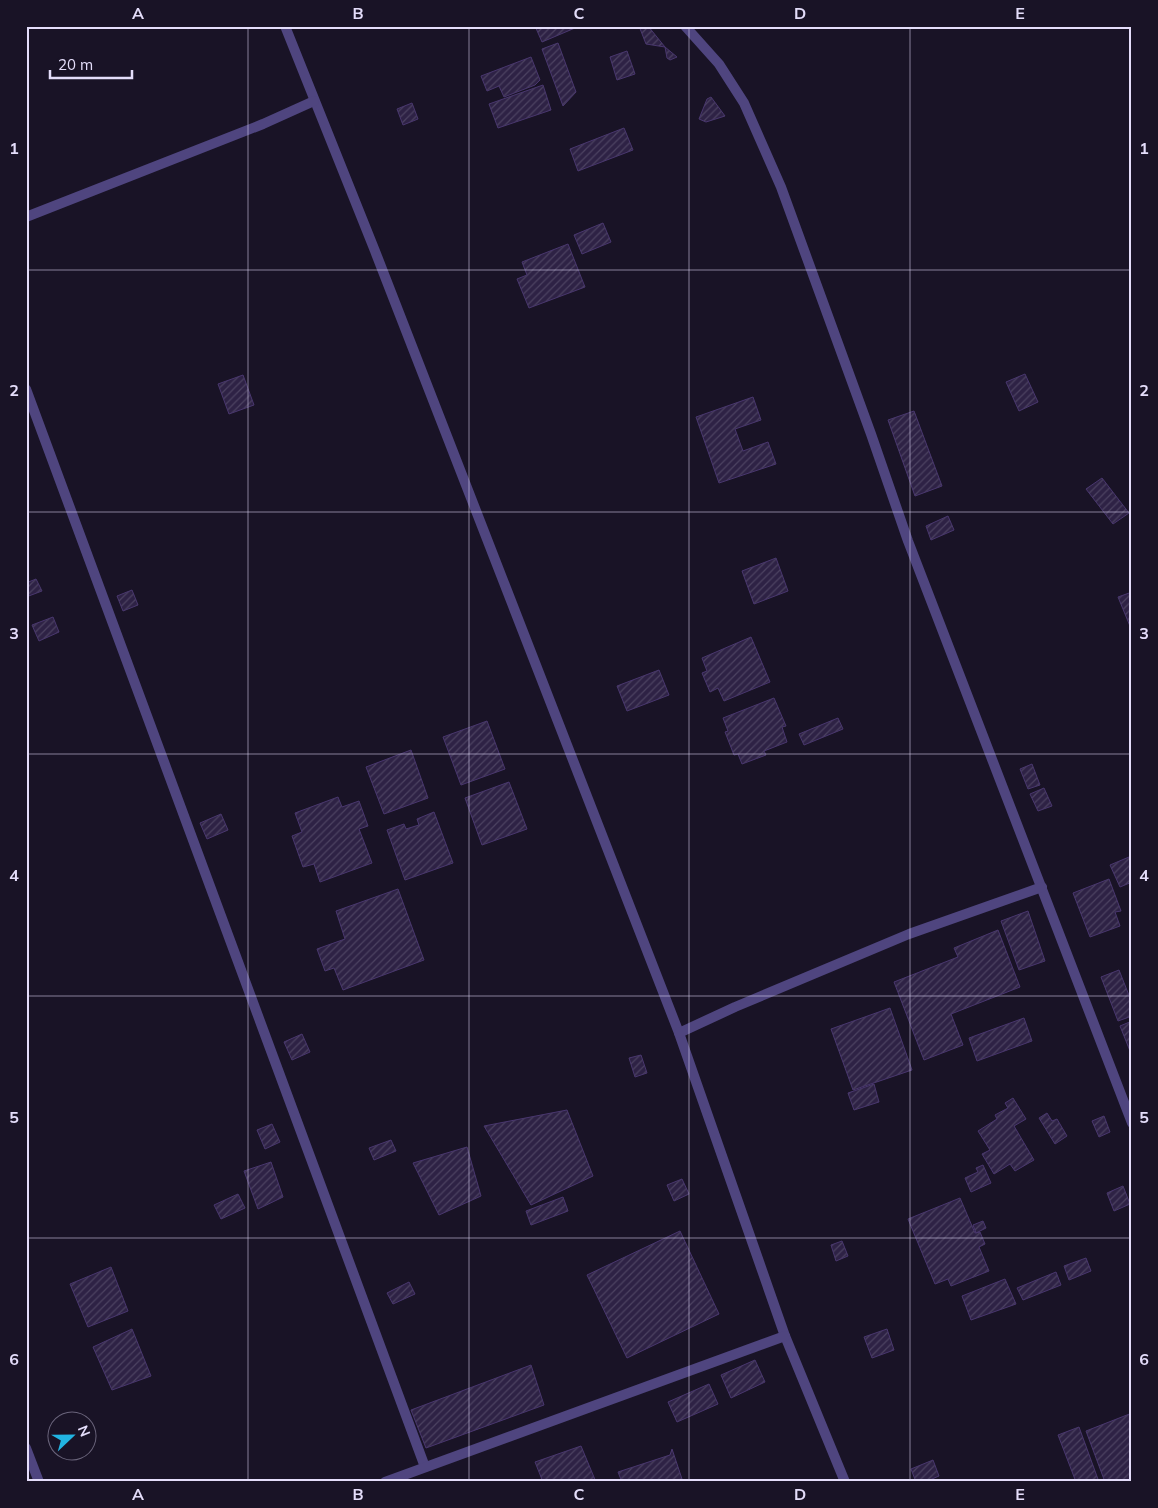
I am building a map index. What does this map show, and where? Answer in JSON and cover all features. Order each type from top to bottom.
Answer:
[{"type":"street","points":[[285,26],[375,252],[679,1034],[785,1336],[845,1482]]},
{"type":"street","points":[[685,26],[719,64],[744,102],[781,186],[908,541],[1042,887],[1127,1098],[1132,1122]]},
{"type":"street","points":[[26,217],[263,124],[314,101]]},
{"type":"street","points":[[26,389],[425,1467]]},
{"type":"street","points":[[679,1034],[735,1007],[909,934],[1042,887]]},
{"type":"street","points":[[385,1482],[785,1336]]},
{"type":"street","points":[[26,1448],[39,1482]]},
{"type":"building","points":[[535,26],[574,26],[575,28],[542,42]]},
{"type":"building","points":[[639,26],[648,26],[665,47],[646,44]]},
{"type":"building","points":[[558,43],[576,92],[563,106],[542,49]]},
{"type":"building","points":[[665,47],[677,57],[670,60],[667,58]]},
{"type":"building","points":[[627,51],[635,74],[617,80],[610,57]]},
{"type":"building","points":[[531,57],[540,80],[535,85],[504,97],[499,86],[487,91],[481,76]]},
{"type":"building","points":[[543,85],[551,110],[498,128],[489,104]]},
{"type":"building","points":[[711,97],[725,116],[706,122],[699,119],[707,99]]},
{"type":"building","points":[[412,103],[418,119],[403,125],[397,109]]},
{"type":"building","points":[[624,128],[633,150],[578,171],[570,149]]},
{"type":"building","points":[[603,223],[611,242],[582,254],[574,235]]},
{"type":"building","points":[[568,244],[585,287],[529,308],[517,279],[527,275],[522,262]]},
{"type":"building","points":[[1025,374],[1038,402],[1019,411],[1006,382]]},
{"type":"building","points":[[243,375],[254,405],[229,414],[218,384]]},
{"type":"building","points":[[753,397],[761,420],[735,429],[743,451],[768,442],[776,464],[719,483],[696,417]]},
{"type":"building","points":[[914,411],[942,486],[915,496],[888,420]]},
{"type":"building","points":[[1102,478],[1129,513],[1113,524],[1086,489]]},
{"type":"building","points":[[948,516],[954,530],[931,540],[926,526]]},
{"type":"building","points":[[776,558],[788,591],[754,604],[742,571]]},
{"type":"building","points":[[36,579],[42,591],[26,597],[26,583]]},
{"type":"building","points":[[132,590],[138,605],[123,611],[117,596]]},
{"type":"building","points":[[1132,592],[1132,631],[1118,597]]},
{"type":"building","points":[[53,617],[59,632],[39,641],[32,625]]},
{"type":"building","points":[[751,637],[770,682],[724,701],[718,688],[710,692],[702,673],[707,671],[702,658]]},
{"type":"building","points":[[659,670],[669,695],[627,711],[617,686]]},
{"type":"building","points":[[774,698],[786,726],[782,727],[787,742],[764,751],[766,755],[742,764],[738,754],[734,755],[725,732],[728,731],[723,718]]},
{"type":"building","points":[[838,718],[843,729],[804,745],[799,734]]},
{"type":"building","points":[[487,721],[505,769],[461,785],[443,737]]},
{"type":"building","points":[[411,750],[428,798],[384,814],[366,767]]},
{"type":"building","points":[[1032,764],[1040,785],[1028,789],[1020,769]]},
{"type":"building","points":[[509,782],[527,829],[482,845],[465,798]]},
{"type":"building","points":[[1044,788],[1052,806],[1038,811],[1030,794]]},
{"type":"building","points":[[338,797],[342,807],[359,801],[368,826],[359,829],[372,863],[320,882],[314,864],[303,867],[292,836],[302,832],[295,813]]},
{"type":"building","points":[[434,812],[453,863],[405,880],[387,830],[404,824],[406,829],[419,825],[417,819]]},
{"type":"building","points":[[221,814],[228,830],[207,839],[200,823]]},
{"type":"building","points":[[1129,857],[1132,864],[1132,882],[1120,887],[1110,865]]},
{"type":"building","points":[[1109,879],[1121,911],[1115,912],[1120,926],[1090,937],[1073,893]]},
{"type":"building","points":[[398,889],[424,960],[343,990],[334,968],[325,971],[317,949],[345,939],[336,911]]},
{"type":"building","points":[[1028,911],[1045,961],[1019,970],[1001,921]]},
{"type":"building","points":[[998,930],[1020,987],[951,1014],[963,1045],[924,1060],[894,982],[958,957],[954,948]]},
{"type":"building","points":[[1119,970],[1132,1003],[1132,1016],[1118,1021],[1101,977]]},
{"type":"building","points":[[890,1008],[912,1070],[853,1090],[831,1029]]},
{"type":"building","points":[[1024,1018],[1032,1041],[977,1061],[969,1038]]},
{"type":"building","points":[[1132,1021],[1132,1056],[1120,1026]]},
{"type":"building","points":[[302,1034],[310,1052],[292,1060],[284,1042]]},
{"type":"building","points":[[641,1055],[647,1073],[635,1077],[629,1058]]},
{"type":"building","points":[[874,1084],[879,1102],[854,1110],[848,1093]]},
{"type":"building","points":[[1013,1098],[1026,1119],[1014,1126],[1034,1160],[1015,1171],[1010,1164],[994,1174],[982,1154],[990,1150],[978,1131],[997,1119],[995,1115],[1008,1108],[1005,1103]]},
{"type":"building","points":[[567,1110],[593,1176],[531,1205],[484,1126]]},
{"type":"building","points":[[1047,1113],[1052,1121],[1057,1119],[1067,1136],[1055,1144],[1039,1118]]},
{"type":"building","points":[[1104,1116],[1110,1132],[1099,1137],[1092,1121]]},
{"type":"building","points":[[272,1124],[280,1142],[265,1149],[257,1130]]},
{"type":"building","points":[[391,1140],[396,1151],[374,1160],[369,1148]]},
{"type":"building","points":[[467,1147],[481,1196],[439,1215],[413,1163]]},
{"type":"building","points":[[271,1162],[283,1197],[258,1209],[244,1171]]},
{"type":"building","points":[[983,1165],[991,1183],[971,1192],[965,1178],[978,1172],[976,1168]]},
{"type":"building","points":[[682,1179],[689,1194],[674,1201],[667,1185]]},
{"type":"building","points":[[1123,1186],[1130,1204],[1114,1211],[1107,1193]]},
{"type":"building","points":[[238,1194],[245,1208],[221,1219],[214,1205]]},
{"type":"building","points":[[563,1197],[568,1211],[531,1225],[526,1211]]},
{"type":"building","points":[[960,1198],[975,1233],[980,1232],[985,1244],[979,1247],[989,1271],[951,1286],[948,1279],[935,1284],[908,1219]]},
{"type":"building","points":[[983,1221],[986,1228],[976,1233],[973,1225]]},
{"type":"building","points":[[680,1231],[719,1314],[627,1358],[587,1275]]},
{"type":"building","points":[[842,1241],[848,1256],[836,1261],[831,1245]]},
{"type":"building","points":[[1086,1258],[1091,1271],[1069,1280],[1064,1266]]},
{"type":"building","points":[[111,1267],[128,1311],[88,1327],[70,1284]]},
{"type":"building","points":[[1056,1272],[1061,1285],[1023,1300],[1017,1288]]},
{"type":"building","points":[[1005,1279],[1016,1304],[971,1320],[962,1296]]},
{"type":"building","points":[[409,1282],[415,1294],[393,1304],[387,1293]]},
{"type":"building","points":[[132,1329],[151,1376],[112,1390],[93,1347]]},
{"type":"building","points":[[887,1329],[894,1350],[872,1358],[864,1337]]},
{"type":"building","points":[[755,1360],[765,1382],[731,1398],[721,1375]]},
{"type":"building","points":[[531,1365],[544,1405],[426,1448],[411,1410]]},
{"type":"building","points":[[709,1384],[718,1404],[677,1422],[668,1402]]},
{"type":"building","points":[[1132,1413],[1132,1482],[1105,1482],[1086,1431]]},
{"type":"building","points":[[1079,1427],[1099,1482],[1076,1482],[1058,1435]]},
{"type":"building","points":[[581,1446],[596,1482],[543,1482],[535,1462]]},
{"type":"building","points":[[672,1449],[683,1482],[622,1482],[618,1472],[670,1455]]},
{"type":"building","points":[[933,1460],[939,1476],[925,1482],[916,1482],[911,1469]]}]
